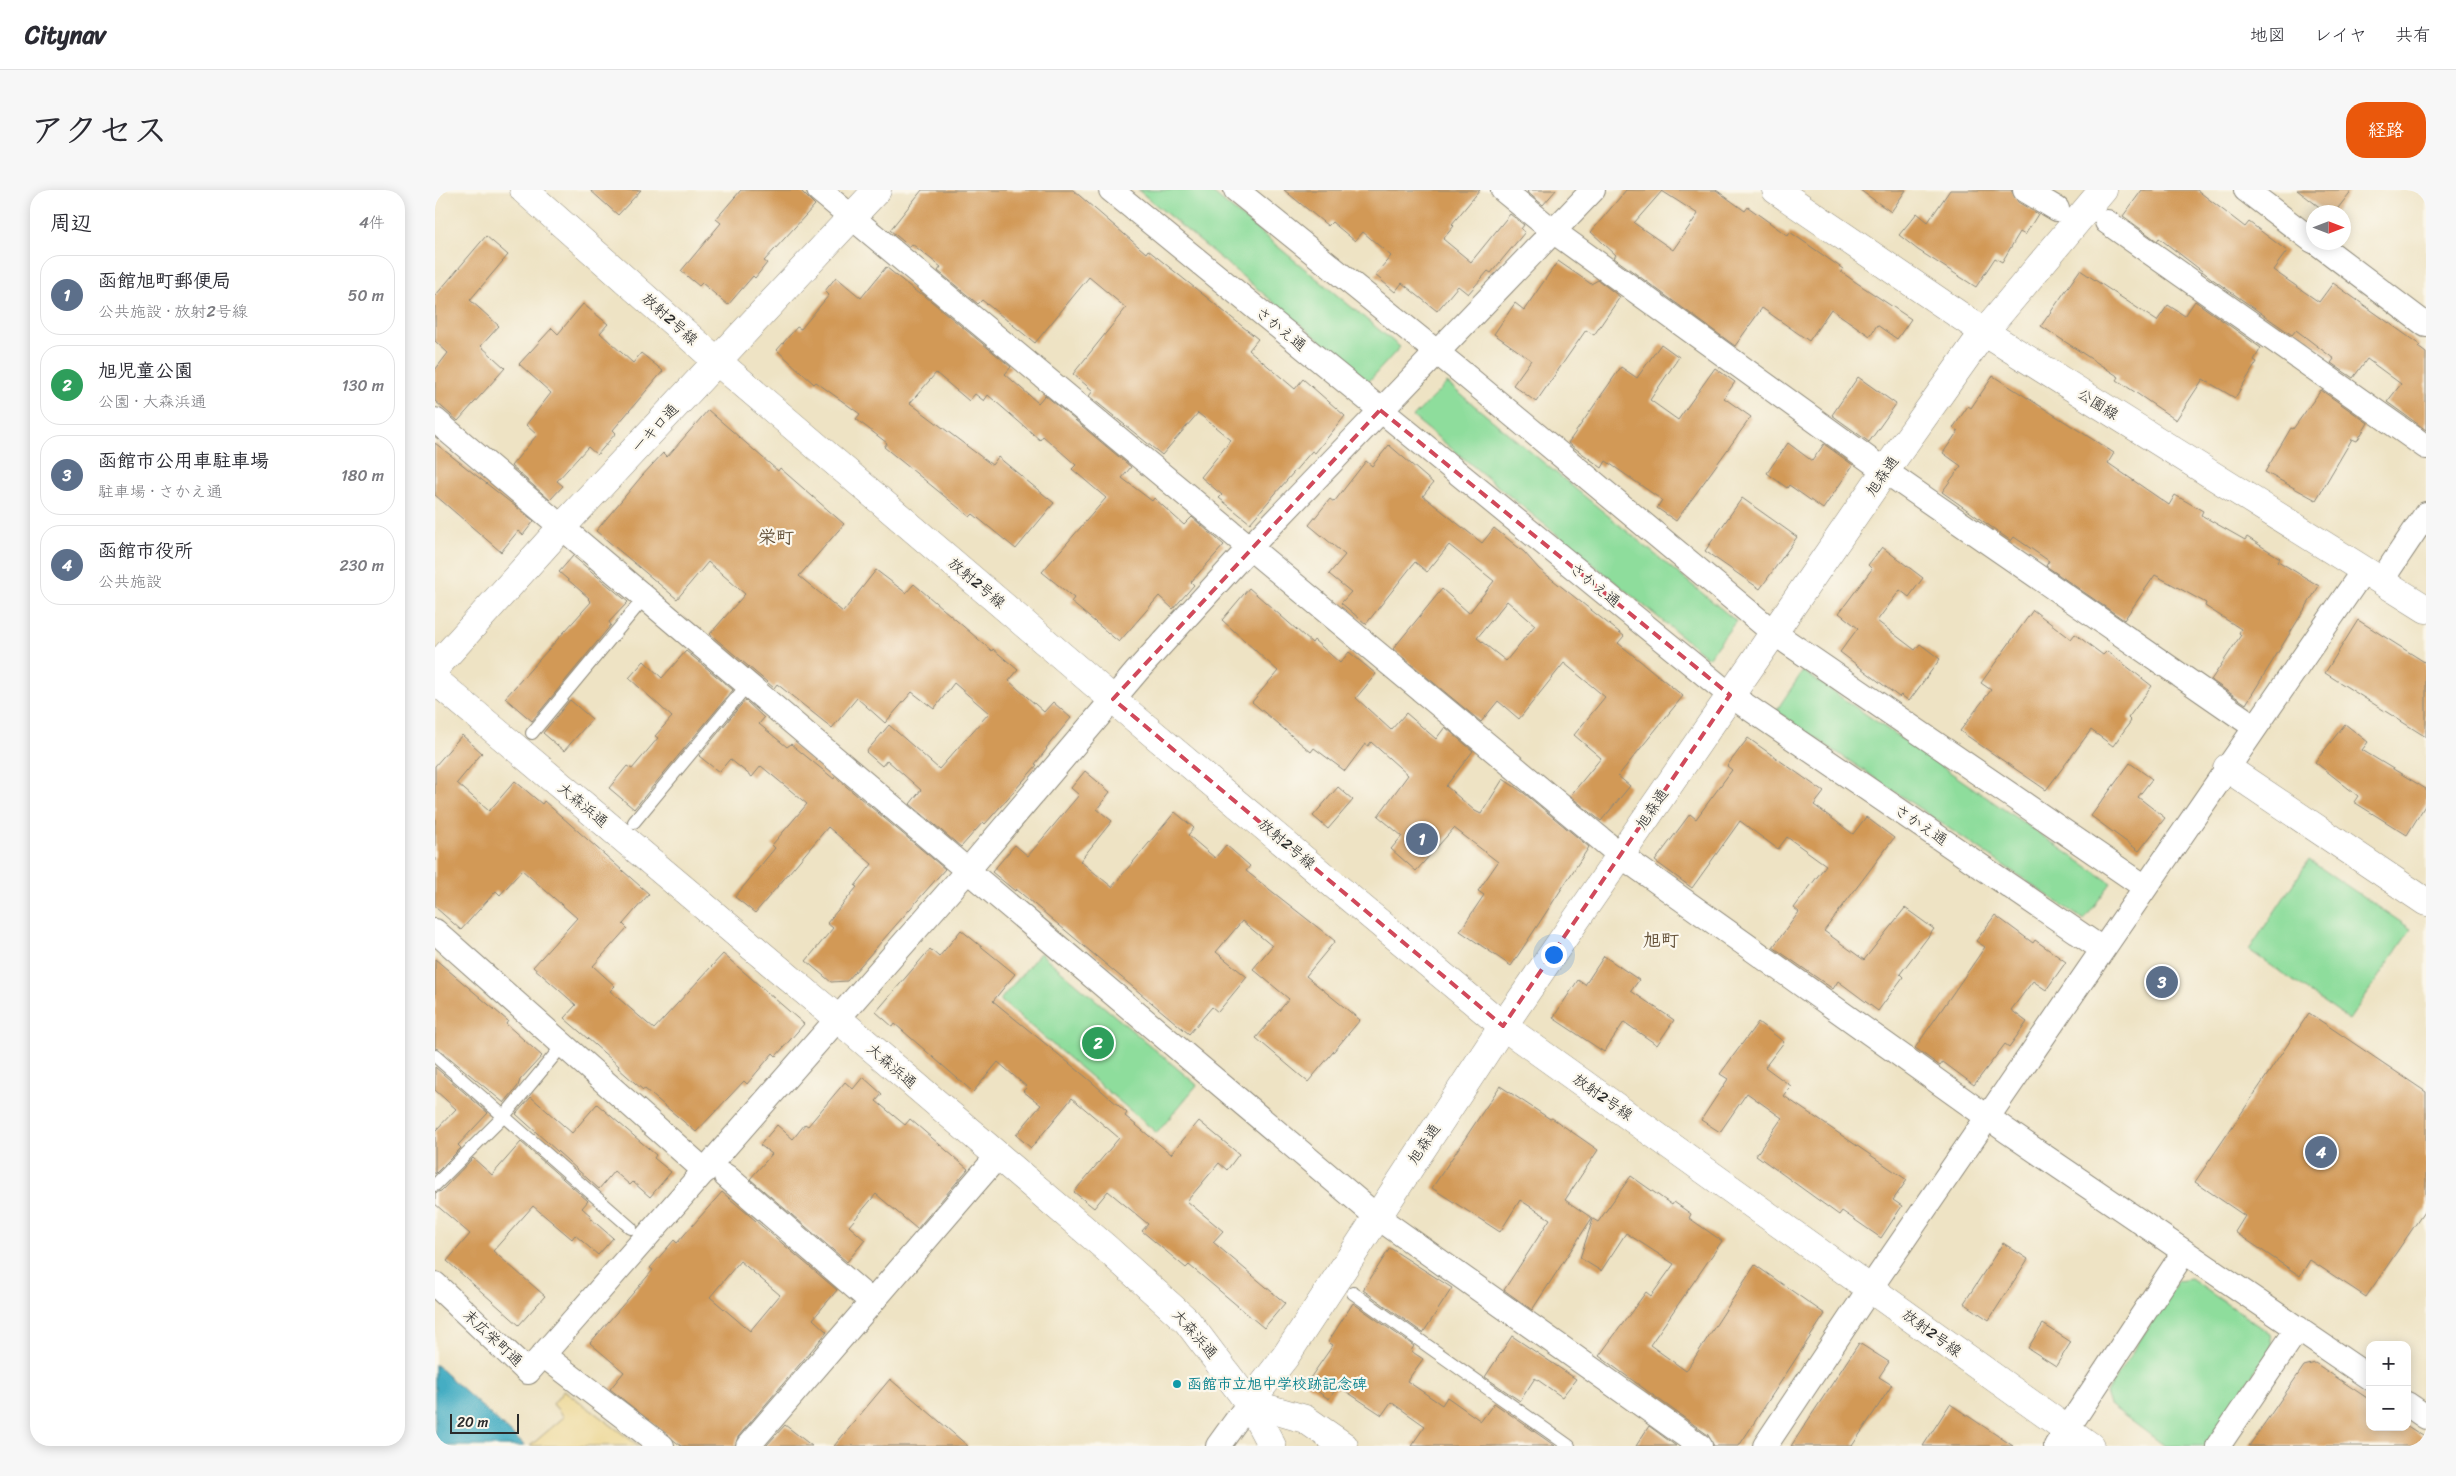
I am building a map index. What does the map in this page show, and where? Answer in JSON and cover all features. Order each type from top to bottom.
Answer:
[{"type":"street","name":"放射2号線","points":[[524,190],[717,362],[1113,699],[1503,1026],[1871,1287],[2062,1438],[2090,1446]]},
{"type":"street","points":[[819,190],[1620,855],[1989,1117],[2366,1375]]},
{"type":"street","name":"一キロ通","points":[[435,668],[562,528],[877,190]]},
{"type":"street","name":"さかえ通","points":[[1111,190],[1730,695],[2102,949]]},
{"type":"street","points":[[1236,190],[1437,352],[1774,634],[2145,887]]},
{"type":"street","points":[[1503,190],[1553,231],[1885,472],[2255,727]]},
{"type":"street","points":[[536,1363],[715,1173],[838,1019],[1113,699],[1250,548],[1380,410],[1593,190]]},
{"type":"street","name":"公園線","points":[[1776,190],[1984,332],[2426,609]]},
{"type":"street","points":[[2025,190],[2057,209]]},
{"type":"street","name":"旭森通","points":[[1249,1403],[1285,1357],[1376,1216],[1503,1026],[1885,472],[1984,332],[2103,190]]},
{"type":"street","points":[[2246,190],[2306,235]]},
{"type":"street","points":[[2107,222],[2426,447]]},
{"type":"street","points":[[2326,250],[2426,326]]},
{"type":"street","points":[[435,420],[1376,1216],[1700,1446]]},
{"type":"street","points":[[1765,1446],[1871,1287],[2255,727],[2372,576],[2426,514]]},
{"type":"street","name":"大森浜通","points":[[435,680],[838,1019],[997,1157],[1105,1247],[1187,1321],[1249,1403]]},
{"type":"street","points":[[2227,768],[2424,896]]},
{"type":"street","points":[[435,931],[563,1045],[872,1302]]},
{"type":"street","points":[[748,1446],[997,1157]]},
{"type":"street","points":[[2062,1438],[2184,1252]]},
{"type":"street","name":"末広栄町通","points":[[435,1284],[536,1363],[662,1446]]},
{"type":"street","points":[[2218,1446],[2298,1328]]},
{"type":"street","points":[[1218,1446],[1249,1403]]},
{"type":"street","points":[[1249,1403],[1272,1446]]},
{"type":"street","points":[[1249,1403],[1305,1419],[1344,1446]]},
{"type":"street","points":[[2411,1407],[2426,1418]]},
{"type":"lane","points":[[532,733],[645,597]]},
{"type":"lane","points":[[634,822],[749,684]]},
{"type":"lane","points":[[435,1185],[504,1116],[563,1045]]},
{"type":"lane","points":[[437,1060],[504,1116],[631,1228]]},
{"type":"lane","points":[[1353,1293],[1569,1446]]},
{"type":"highlighted area","points":[[1380,410],[1730,695],[1503,1026],[1113,699]]},
{"type":"green space","points":[[1138,190],[1209,190],[1400,347],[1369,381]]},
{"type":"green space","points":[[1447,383],[1736,621],[1708,658],[1413,417]]},
{"type":"green space","points":[[1803,671],[2111,883],[2084,920],[1776,711]]},
{"type":"green space","points":[[2309,860],[2411,929],[2349,1020],[2249,950]]},
{"type":"green space","points":[[1040,953],[1197,1085],[1157,1133],[1000,1000]]},
{"type":"green space","points":[[2191,1279],[2270,1334],[2272,1346],[2205,1446],[2165,1446],[2110,1405],[2106,1393],[2178,1281]]},
{"type":"sand","points":[[564,1390],[639,1446],[530,1446],[564,1417],[553,1404]]},
{"type":"water","points":[[435,1364],[525,1446],[435,1446]]},
{"type":"building","points":[[590,190],[641,190],[618,215]]},
{"type":"building","points":[[741,190],[800,190],[815,205],[764,261],[767,263],[755,278],[753,276],[728,305],[702,283],[699,286],[681,271],[721,223],[716,219]]},
{"type":"building","points":[[922,190],[1073,190],[1146,253],[1148,250],[1258,339],[1249,350],[1295,389],[1303,379],[1345,416],[1315,453],[1312,451],[1250,523],[1219,498],[1222,495],[1201,477],[1231,440],[1198,413],[1162,455],[1089,396],[1093,391],[1073,374],[1126,308],[1089,277],[1035,343],[982,300],[978,304],[938,271],[941,267],[912,244],[910,247],[890,230]]},
{"type":"building","points":[[1284,190],[1480,190],[1452,224],[1454,226],[1443,239],[1471,262],[1510,214],[1524,225],[1521,229],[1525,232],[1491,273],[1488,271],[1468,294],[1458,286],[1437,311],[1402,283],[1395,292],[1375,275],[1391,256],[1363,232],[1355,241],[1332,222],[1328,226]]},
{"type":"building","points":[[1529,190],[1556,190],[1543,205],[1527,192]]},
{"type":"building","points":[[1626,190],[1716,190],[1745,211],[1748,207],[1788,236],[1790,232],[1843,269],[1841,272],[1911,319],[1897,339],[1877,325],[1870,336],[1831,309],[1809,341],[1762,308],[1735,346],[1614,258],[1616,255],[1591,232]],"holes":[[[1662,191],[1698,214],[1673,250],[1634,223]]]},
{"type":"building","points":[[1860,190],[1906,190],[1891,212]]},
{"type":"building","points":[[1950,190],[2011,190],[2018,202],[2038,214],[2025,235],[2020,232],[2002,262],[1995,258],[1976,287],[1918,250],[1899,235],[1917,213],[1928,222]]},
{"type":"building","points":[[2142,190],[2197,190],[2245,227],[2249,222],[2287,251],[2273,270],[2319,302],[2333,283],[2420,345],[2418,347],[2426,353],[2426,430],[2387,402],[2401,384],[2367,359],[2353,378],[2331,363],[2334,359],[2296,330],[2292,335],[2211,278],[2159,238],[2157,241],[2123,216]]},
{"type":"building","points":[[2297,190],[2352,190],[2340,205],[2317,205]]},
{"type":"building","points":[[486,236],[508,255],[470,300],[499,326],[481,346],[505,368],[458,421],[435,401],[435,370],[448,353],[435,341],[435,296]]},
{"type":"building","points":[[1558,261],[1591,284],[1598,280],[1620,297],[1594,335],[1586,330],[1536,402],[1513,385],[1531,360],[1494,334],[1515,303],[1524,310]]},
{"type":"building","points":[[886,267],[919,294],[920,292],[1011,367],[1005,374],[1038,403],[1045,395],[1131,467],[1122,478],[1152,501],[1154,498],[1184,525],[1192,517],[1224,545],[1191,582],[1194,585],[1173,609],[1159,596],[1119,642],[1071,602],[1074,598],[1042,572],[1106,498],[1072,469],[1076,465],[1043,436],[1040,440],[988,395],[984,401],[975,394],[969,401],[936,373],[910,403],[992,465],[998,457],[1054,503],[1016,549],[973,514],[970,517],[884,447],[887,443],[856,419],[860,414],[816,382],[814,384],[777,350],[797,327],[801,329],[829,295],[825,291],[836,277],[861,298]]},
{"type":"building","points":[[2080,270],[2157,321],[2168,305],[2185,316],[2195,301],[2261,348],[2254,360],[2257,362],[2235,398],[2203,379],[2176,420],[2117,380],[2119,377],[2041,326]]},
{"type":"building","points":[[583,304],[608,324],[600,333],[633,363],[641,353],[663,371],[613,430],[616,433],[597,455],[588,447],[557,481],[563,486],[550,500],[511,466],[537,435],[526,425],[551,393],[519,364],[552,328],[558,334]]},
{"type":"building","points":[[1661,344],[1679,357],[1650,400],[1678,420],[1715,368],[1735,382],[1724,398],[1751,417],[1676,521],[1657,508],[1662,500],[1606,461],[1602,468],[1568,443],[1621,367],[1637,378]]},
{"type":"building","points":[[1993,376],[2114,453],[2108,463],[2169,505],[2175,495],[2203,511],[2201,515],[2245,540],[2247,537],[2280,558],[2278,561],[2319,586],[2246,704],[2211,680],[2241,635],[2239,633],[2241,629],[2205,606],[2206,603],[2155,575],[2124,620],[2046,566],[2049,561],[2014,537],[2011,541],[1942,492],[1961,466],[1943,453],[1958,431],[1953,428],[1968,406],[1971,408]]},
{"type":"building","points":[[1858,377],[1896,404],[1869,442],[1832,415]]},
{"type":"building","points":[[2321,390],[2368,423],[2357,441],[2352,439],[2316,500],[2265,472],[2291,428],[2293,429]]},
{"type":"building","points":[[708,410],[778,471],[780,468],[844,524],[799,576],[843,612],[876,570],[906,593],[914,584],[992,651],[993,649],[1018,670],[1009,681],[1044,712],[1053,702],[1071,718],[1046,748],[1035,764],[1037,765],[985,824],[983,822],[961,847],[910,804],[921,790],[887,760],[882,766],[866,752],[889,725],[939,769],[989,713],[954,683],[934,709],[912,692],[885,723],[857,698],[832,728],[777,684],[774,688],[710,634],[745,594],[708,562],[677,599],[596,531],[663,453],[667,457]]},
{"type":"building","points":[[435,443],[534,521],[523,535],[518,531],[501,552],[435,495]]},
{"type":"building","points":[[1788,443],[1812,461],[1824,444],[1853,465],[1823,509],[1789,485],[1787,488],[1767,473]]},
{"type":"building","points":[[1389,445],[1433,483],[1423,496],[1482,543],[1494,528],[1524,552],[1539,569],[1624,636],[1618,643],[1683,696],[1618,776],[1630,786],[1601,821],[1570,796],[1601,758],[1574,735],[1605,697],[1564,663],[1519,719],[1498,701],[1481,722],[1393,649],[1442,589],[1469,613],[1494,581],[1449,545],[1427,572],[1415,562],[1366,624],[1341,603],[1351,592],[1329,574],[1345,555],[1309,525],[1330,499],[1334,502],[1366,461],[1372,466]],"holes":[[[1507,601],[1535,625],[1506,661],[1477,638]]]},
{"type":"building","points":[[1742,498],[1797,537],[1760,589],[1705,551]]},
{"type":"building","points":[[1882,547],[1923,578],[1909,597],[1900,590],[1877,621],[1915,650],[1920,644],[1940,659],[1909,701],[1901,695],[1899,697],[1840,652],[1858,628],[1839,613],[1872,569],[1868,565]]},
{"type":"building","points":[[573,556],[628,602],[609,622],[611,625],[532,721],[505,698],[591,602],[589,598],[559,572]]},
{"type":"building","points":[[1249,588],[1312,643],[1314,640],[1340,663],[1349,652],[1376,674],[1356,698],[1391,730],[1406,713],[1436,739],[1445,727],[1473,751],[1446,786],[1475,811],[1481,814],[1503,779],[1524,793],[1589,847],[1511,966],[1460,931],[1484,895],[1478,891],[1498,862],[1454,828],[1416,871],[1391,849],[1402,836],[1378,816],[1408,775],[1371,742],[1368,746],[1365,744],[1345,771],[1314,748],[1311,752],[1252,702],[1278,671],[1222,620]]},
{"type":"building","points":[[2033,610],[2071,639],[2075,634],[2103,655],[2107,651],[2152,686],[2128,718],[2131,721],[2113,746],[2091,730],[2046,790],[1960,731],[1991,690],[1981,683]]},
{"type":"building","points":[[2358,620],[2426,663],[2426,737],[2325,673]]},
{"type":"building","points":[[686,651],[733,690],[634,809],[609,788],[627,766],[632,769],[658,738],[655,736],[672,717],[629,678],[644,661],[662,678]]},
{"type":"building","points":[[570,700],[592,719],[564,751],[543,733]]},
{"type":"building","points":[[745,700],[764,718],[759,724],[787,747],[791,744],[834,779],[835,777],[945,869],[847,981],[831,982],[806,961],[833,928],[827,923],[857,887],[855,886],[872,864],[828,827],[755,913],[735,897],[775,848],[772,845],[807,804],[761,766],[752,777],[730,759],[719,772],[699,756]]},
{"type":"building","points":[[2345,724],[2368,742],[2362,750],[2426,789],[2426,804],[2407,835],[2354,802],[2358,796],[2315,762]]},
{"type":"building","points":[[462,735],[482,753],[457,783],[489,811],[515,781],[542,804],[544,801],[649,894],[623,924],[627,928],[593,966],[615,986],[610,991],[654,1029],[723,954],[804,1024],[776,1056],[773,1053],[747,1084],[744,1081],[696,1132],[645,1089],[643,1090],[618,1068],[619,1066],[564,1018],[576,1005],[533,967],[577,918],[522,870],[500,895],[496,891],[461,930],[435,907],[435,766]]},
{"type":"building","points":[[1748,738],[1824,792],[1814,805],[1853,834],[1866,817],[1894,838],[1824,931],[1864,960],[1905,908],[1934,929],[1900,974],[1903,977],[1878,1011],[1838,981],[1833,989],[1773,947],[1799,912],[1794,908],[1826,865],[1787,837],[1778,849],[1740,821],[1692,888],[1655,861],[1690,814],[1696,819],[1732,770],[1727,766]]},
{"type":"building","points":[[2130,763],[2152,779],[2138,797],[2165,818],[2139,851],[2091,816]]},
{"type":"building","points":[[1085,771],[1110,792],[1097,809],[1112,821],[1080,861],[1112,887],[1175,812],[1194,828],[1188,835],[1215,858],[1226,845],[1250,866],[1246,871],[1335,941],[1306,976],[1360,1020],[1308,1082],[1256,1038],[1289,999],[1253,969],[1272,946],[1242,921],[1216,952],[1247,977],[1218,1012],[1212,1007],[1189,1034],[1016,889],[1015,891],[992,872],[1015,845],[1028,856],[1079,795],[1071,788]]},
{"type":"building","points":[[1338,787],[1353,800],[1328,829],[1313,816]]},
{"type":"building","points":[[1995,915],[2033,943],[2035,940],[2066,962],[2046,990],[2033,981],[2011,1010],[2027,1022],[2009,1047],[2005,1044],[1974,1085],[1943,1062],[1940,1066],[1915,1048],[1985,947],[1976,941]]},
{"type":"building","points":[[961,930],[1015,974],[993,1001],[1086,1077],[1127,1113],[1125,1116],[1171,1154],[1199,1121],[1239,1154],[1227,1170],[1219,1163],[1187,1201],[1223,1231],[1213,1242],[1285,1303],[1264,1328],[1189,1265],[1186,1268],[1142,1231],[1148,1224],[1108,1191],[1094,1208],[1074,1192],[1119,1138],[1072,1098],[1031,1148],[1016,1135],[1041,1105],[1023,1091],[1027,1087],[998,1062],[973,1092],[895,1024],[893,1027],[876,1012],[930,949],[939,957]]},
{"type":"building","points":[[1604,956],[1639,980],[1631,991],[1674,1020],[1657,1045],[1624,1022],[1604,1052],[1553,1018],[1578,980],[1585,985]]},
{"type":"building","points":[[435,959],[508,1021],[506,1024],[542,1056],[520,1080],[518,1086],[504,1103],[440,1050],[435,1048]]},
{"type":"building","points":[[2309,1013],[2426,1092],[2426,1209],[2366,1297],[2310,1260],[2300,1276],[2235,1232],[2245,1216],[2195,1182]]},
{"type":"building","points":[[1758,1022],[1784,1042],[1765,1067],[1791,1086],[1784,1096],[1907,1180],[1893,1200],[1902,1206],[1881,1238],[1842,1211],[1839,1215],[1756,1155],[1782,1118],[1747,1093],[1720,1132],[1701,1120],[1728,1079],[1720,1074]]},
{"type":"building","points":[[435,1067],[488,1113],[458,1145],[461,1148],[435,1174],[435,1131],[456,1109],[435,1090]]},
{"type":"building","points":[[863,1077],[882,1094],[876,1101],[905,1125],[910,1119],[968,1169],[917,1229],[876,1194],[849,1226],[865,1240],[847,1262],[750,1179],[772,1154],[760,1145],[777,1125],[793,1139],[805,1124],[808,1126],[845,1082],[853,1089]]},
{"type":"building","points":[[1500,1086],[1550,1119],[1552,1118],[1598,1150],[1565,1200],[1592,1218],[1532,1310],[1504,1290],[1550,1219],[1520,1200],[1500,1232],[1432,1188]]},
{"type":"building","points":[[531,1097],[572,1133],[597,1104],[656,1155],[654,1158],[671,1172],[650,1197],[633,1182],[630,1185],[614,1171],[599,1189],[516,1114]]},
{"type":"building","points":[[521,1142],[588,1201],[582,1208],[591,1216],[590,1218],[613,1238],[598,1255],[575,1235],[572,1239],[533,1206],[493,1251],[545,1296],[519,1325],[447,1261],[470,1234],[435,1204],[435,1193],[441,1191],[473,1158],[492,1175]]},
{"type":"building","points":[[1631,1176],[1672,1205],[1674,1202],[1691,1214],[1689,1218],[1722,1241],[1650,1345],[1686,1371],[1755,1265],[1825,1314],[1739,1446],[1714,1446],[1708,1435],[1599,1356],[1646,1292],[1651,1296],[1674,1264],[1626,1233],[1601,1271],[1580,1258],[1593,1219],[1598,1222]]},
{"type":"building","points":[[722,1192],[837,1290],[813,1319],[827,1332],[738,1437],[735,1446],[681,1446],[610,1389],[624,1372],[590,1343],[653,1270],[650,1268],[674,1240],[677,1243]],"holes":[[[740,1261],[780,1295],[750,1331],[710,1297]]]},
{"type":"building","points":[[2003,1243],[2028,1259],[1989,1320],[1964,1303]]},
{"type":"building","points":[[1390,1248],[1452,1288],[1423,1333],[1363,1290]]},
{"type":"building","points":[[1353,1303],[1414,1346],[1411,1351],[1423,1359],[1407,1381],[1442,1405],[1447,1397],[1481,1421],[1494,1403],[1555,1446],[1411,1446],[1425,1426],[1391,1402],[1382,1415],[1338,1386],[1329,1399],[1306,1384],[1333,1345],[1328,1342]]},
{"type":"building","points":[[2043,1324],[2071,1342],[2056,1366],[2028,1348]]},
{"type":"building","points":[[1512,1336],[1576,1379],[1562,1397],[1535,1378],[1520,1401],[1485,1377]]},
{"type":"building","points":[[1859,1343],[1889,1362],[1879,1377],[1892,1385],[1852,1446],[1791,1446]]},
{"type":"building","points":[[2315,1363],[2366,1397],[2366,1431],[2411,1431],[2411,1428],[2426,1438],[2426,1446],[2249,1446],[2304,1366]]},
{"type":"building","points":[[890,1379],[968,1446],[834,1446]]},
{"type":"building","points":[[1950,1404],[2013,1446],[1923,1446]]},
{"type":"building","points":[[785,1425],[812,1446],[766,1446]]},
{"type":"building","points":[[1649,1426],[1676,1446],[1636,1446]]},
{"type":"place","name":"函館旭町郵便局","points":[[1422,839]]},
{"type":"place","name":"函館市公用車駐車場","points":[[2162,982]]},
{"type":"place","name":"旭児童公園","points":[[1098,1043]]},
{"type":"place","name":"函館市役所","points":[[2321,1152]]},
{"type":"place","name":"函館市立旭中学校跡記念碑","points":[[1177,1384]]},
{"type":"district","name":"栄町","points":[[776,537]]},
{"type":"district","name":"旭町","points":[[1661,940]]}]
